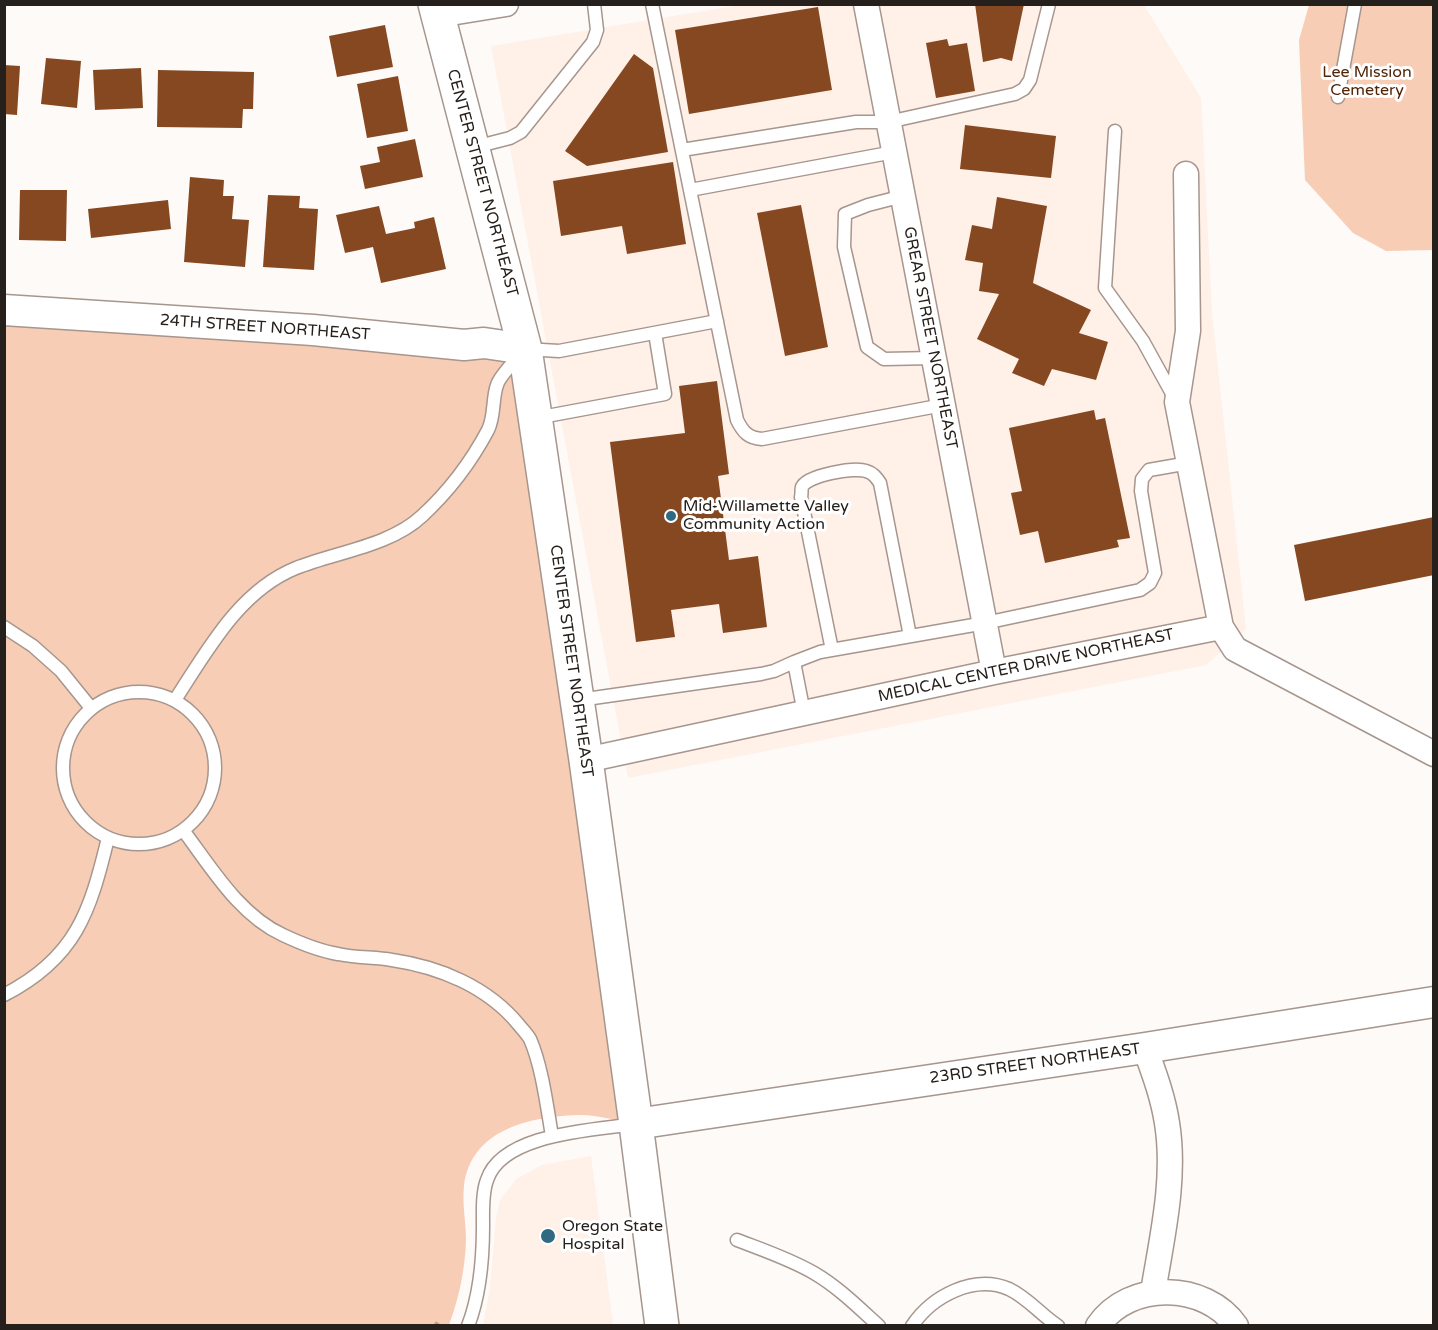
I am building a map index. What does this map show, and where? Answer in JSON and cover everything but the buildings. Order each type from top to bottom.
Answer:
[{"type":"main road","name":"CENTER STREET NORTHEAST","points":[[436,10],[525,349],[586,760],[662,1326]]},
{"type":"street","points":[[436,10],[506,4]]},
{"type":"street","name":"GREAR STREET NORTHEAST","points":[[866,4],[994,672]]},
{"type":"street","points":[[1186,174],[1188,331],[1178,402],[1221,627],[1235,649],[1434,754]]},
{"type":"street","name":"24TH STREET NORTHEAST","points":[[4,310],[313,330],[464,345],[484,343],[525,349]]},
{"type":"street","name":"MEDICAL CENTER DRIVE NORTHEAST","points":[[586,760],[994,672],[1221,627]]},
{"type":"street","name":"23RD STREET NORTHEAST","points":[[636,1124],[1434,1002]]},
{"type":"street","points":[[1145,1048],[1161,1092],[1168,1124],[1170,1168],[1153,1292]]},
{"type":"street","points":[[1098,1326],[1103,1319],[1125,1302],[1153,1292],[1181,1292],[1208,1301],[1231,1318],[1236,1326]]},
{"type":"lane","points":[[473,147],[510,138],[521,132],[593,42],[597,30],[594,4]]},
{"type":"lane","points":[[652,4],[737,420],[743,432],[753,439],[762,439],[943,405]]},
{"type":"lane","points":[[682,150],[856,122],[888,122],[1014,94],[1024,89],[1030,80],[1049,4]]},
{"type":"lane","points":[[1338,97],[1355,4]]},
{"type":"lane","points":[[1115,132],[1105,288],[1143,341],[1178,402]]},
{"type":"lane","points":[[690,190],[894,152]]},
{"type":"lane","points":[[903,196],[845,214],[844,247],[867,347],[884,359],[934,358]]},
{"type":"lane","points":[[175,700],[228,622],[251,598],[275,579],[296,568],[376,542],[400,531],[420,518],[451,486],[476,451],[489,428],[497,384],[525,349],[559,351],[717,321]]},
{"type":"lane","points":[[535,418],[665,394],[655,333]]},
{"type":"lane","points":[[577,700],[761,674],[832,650],[985,623],[1140,590],[1150,584],[1155,573],[1141,491],[1142,479],[1149,471],[1189,463]]},
{"type":"lane","points":[[832,650],[801,497],[802,487],[818,476],[858,469],[874,475],[880,483],[910,636]]},
{"type":"lane","points":[[4,627],[33,646],[61,671],[91,708]]},
{"type":"lane","points":[[794,662],[804,713]]},
{"type":"lane","points":[[153,693],[175,700],[194,714],[212,744],[216,768],[212,791],[200,814],[183,830],[163,841],[144,844],[122,843],[108,838],[92,829],[75,810],[66,789],[63,760],[73,729],[91,708],[106,700],[128,694],[153,693]]},
{"type":"lane","points":[[183,830],[233,894],[251,913],[280,934],[338,954],[393,960],[431,969],[480,990],[509,1013],[530,1038],[541,1076],[552,1136]]},
{"type":"lane","points":[[4,995],[46,969],[66,947],[85,916],[98,879],[108,838]]},
{"type":"lane","points":[[468,1326],[477,1290],[483,1248],[486,1180],[495,1165],[509,1153],[552,1136],[636,1124]]},
{"type":"lane","points":[[737,1240],[779,1256],[814,1273],[844,1294],[879,1326]]},
{"type":"lane","points":[[912,1326],[920,1314],[944,1297],[966,1286],[985,1283],[1009,1289],[1058,1326]]},
{"type":"shaded area","points":[[741,5],[1144,5],[1201,98],[1212,313],[1246,629],[1206,665],[628,778],[491,46]]},
{"type":"shaded area","name":"Oregon State Hospital","points":[[591,1156],[613,1325],[483,1325],[490,1289],[496,1218],[500,1200],[516,1179],[542,1165]]},
{"type":"green space","name":"Lee Mission Cemetery","points":[[1309,5],[1433,5],[1433,250],[1386,251],[1353,233],[1305,180],[1299,40]]},
{"type":"green space","points":[[4,310],[524,349],[636,1124],[584,1115],[540,1119],[506,1130],[490,1139],[478,1151],[469,1167],[464,1186],[466,1240],[464,1262],[459,1294],[449,1325],[5,1325]]},
{"type":"place","name":"Mid-Willamette Valley Community Action","points":[[671,516]]},
{"type":"place","name":"Oregon State Hospital","points":[[548,1236]]}]
